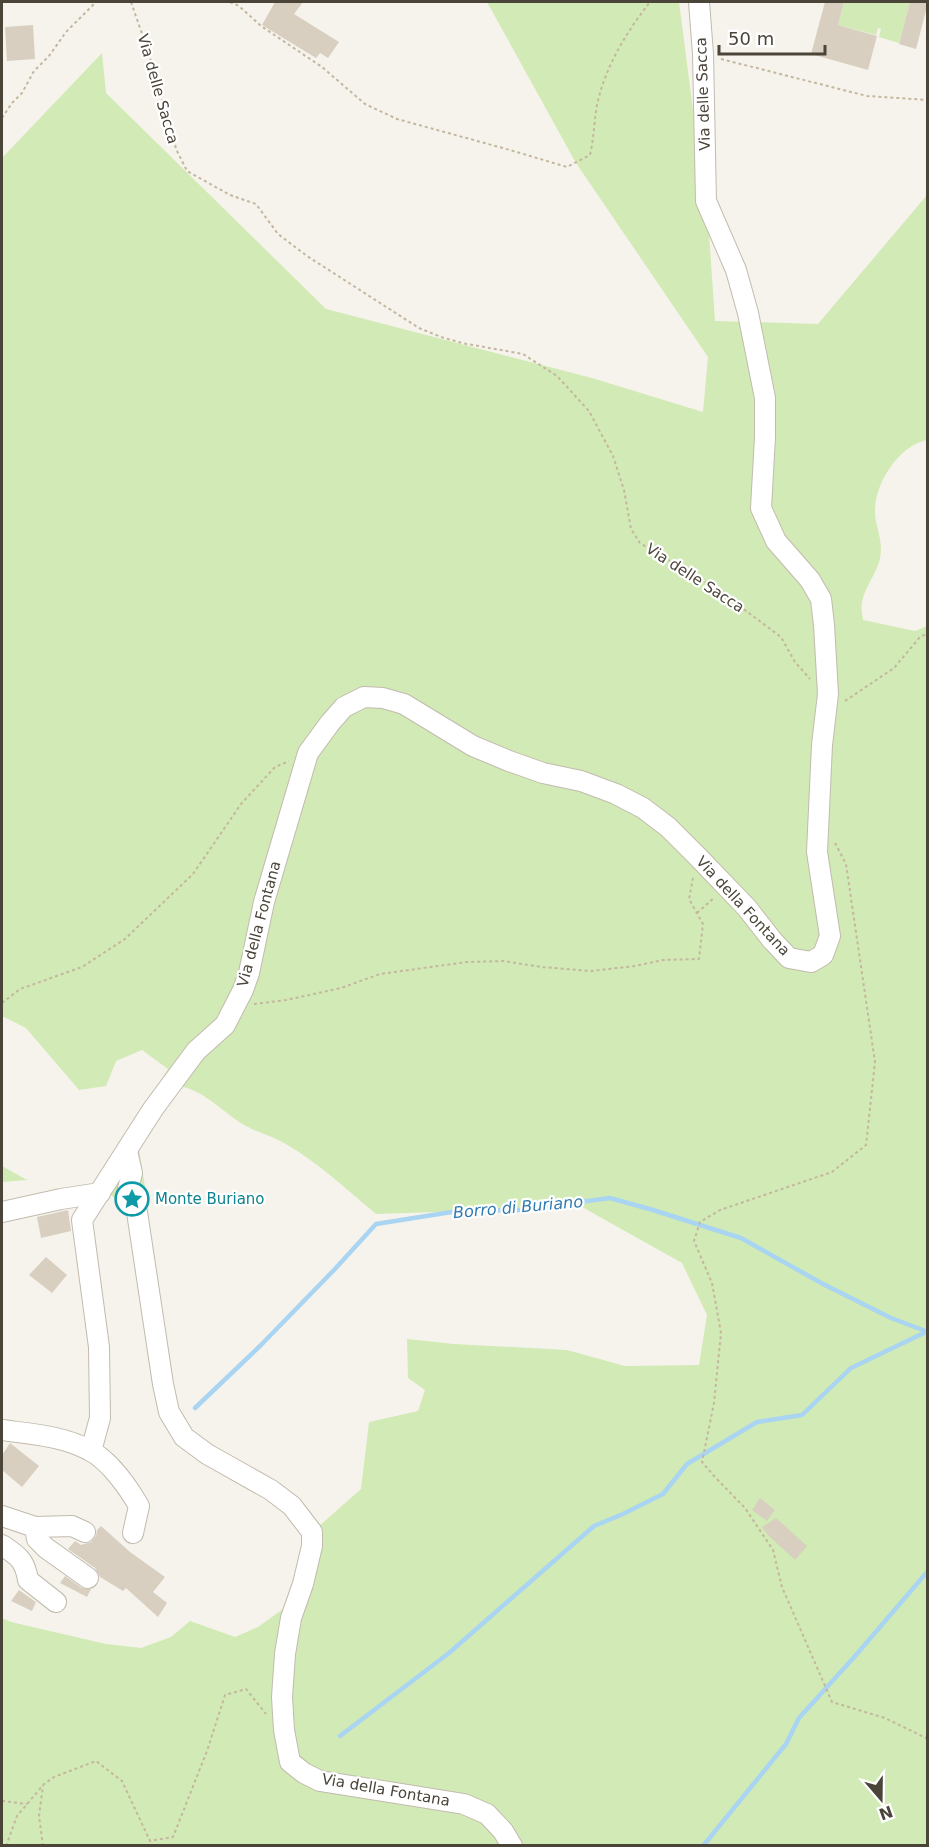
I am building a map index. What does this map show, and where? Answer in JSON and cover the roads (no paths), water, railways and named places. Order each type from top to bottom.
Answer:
[{"type":"street","name":"Via delle Sacca","points":[[699,2],[703,54],[706,201],[736,270],[748,313],[765,398],[761,508],[776,541],[810,580],[820,599],[824,625],[828,694]]},
{"type":"street","name":"Via della Fontana","points":[[512,1845],[487,1814],[464,1804],[320,1781],[304,1773],[290,1762],[284,1730],[282,1697],[285,1654],[291,1618],[303,1584],[312,1546],[312,1532],[292,1506],[271,1490],[207,1455],[184,1437],[169,1413],[137,1212],[127,1193],[132,1173],[127,1151],[153,1109],[196,1051],[225,1025],[235,1005],[249,973],[264,903],[308,753],[344,707],[364,697],[383,698],[404,704],[473,746],[543,773],[581,781],[616,794],[643,808],[668,827],[699,858],[747,908],[789,958],[811,962],[823,955],[830,936],[817,852],[822,745],[828,694]]},
{"type":"street","points":[[91,1451],[100,1418],[99,1347],[82,1220],[127,1151]]},
{"type":"street","points":[[2,1212],[105,1187],[127,1193]]},
{"type":"street","points":[[2,1430],[69,1442],[91,1451],[128,1486],[139,1506],[133,1533]]},
{"type":"street","points":[[2,1516],[35,1527],[72,1526],[85,1532]]},
{"type":"street","points":[[35,1527],[37,1539],[46,1548],[88,1578]]},
{"type":"street","points":[[2,1545],[20,1557],[28,1580],[56,1602]]},
{"type":"waterway","name":"Borro di Buriano","points":[[195,1408],[260,1346],[376,1224],[458,1211],[520,1210],[610,1198],[741,1238],[823,1284],[891,1318],[928,1332]]},
{"type":"waterway","points":[[340,1736],[449,1653],[594,1526],[663,1494],[687,1464],[757,1422],[802,1415],[851,1368],[926,1332]]},
{"type":"waterway","points":[[703,1846],[786,1744],[799,1718],[928,1571]]},
{"type":"place","name":"Monte Buriano","points":[[132,1199]]}]
